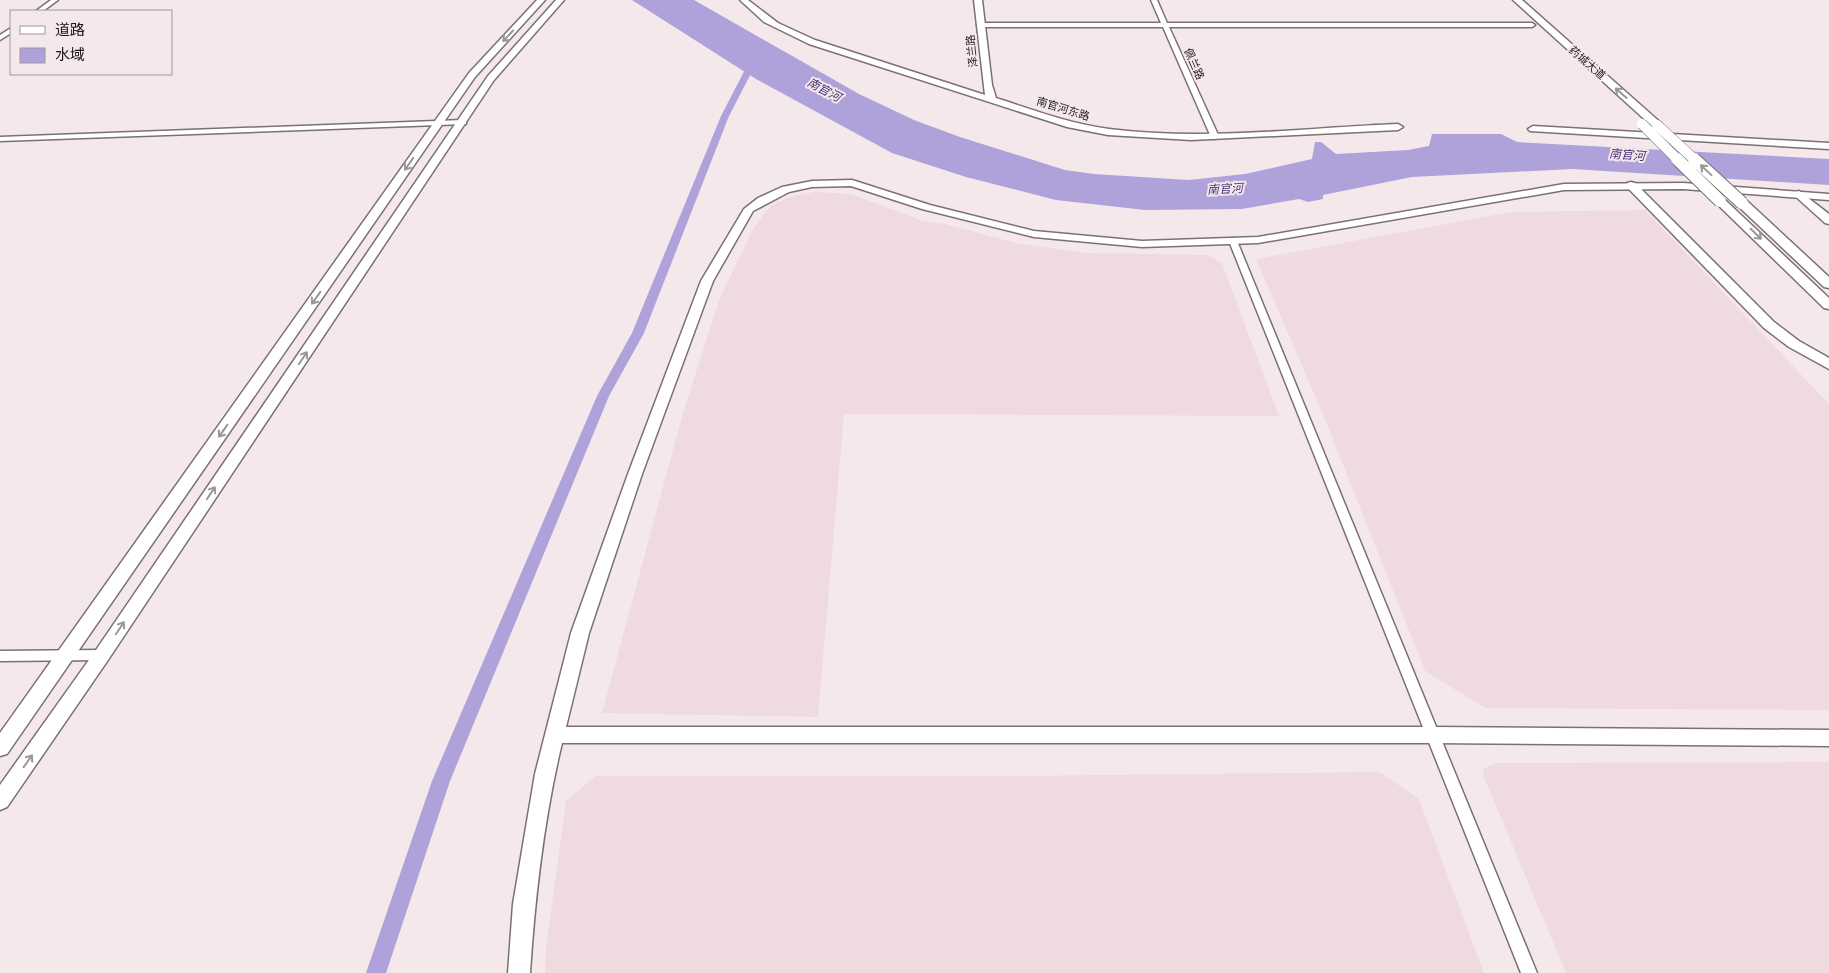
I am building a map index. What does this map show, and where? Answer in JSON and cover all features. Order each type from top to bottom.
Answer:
[{"type":"main road","name":"药城大道","points":[[1505,0],[1642,124],[1829,304]]},
{"type":"main road","name":"药城大道","points":[[1517,0],[1657,125]]},
{"type":"main road","points":[[1657,125],[1829,284]]},
{"type":"main road","points":[[1631,185],[1769,325],[1794,344],[1829,364]]},
{"type":"main road","points":[[1799,194],[1829,220]]},
{"type":"street","points":[[40,10],[55,0]]},
{"type":"street","points":[[0,748],[438,122],[472,75],[541,0]]},
{"type":"street","points":[[0,801],[102,655],[491,78],[560,0]]},
{"type":"street","name":"南官河东路","points":[[744,0],[756,12],[783,31],[958,89],[1096,131],[1160,137],[1215,137],[1336,128],[1398,127]]},
{"type":"street","name":"泽兰路","points":[[978,0],[987,85],[991,98]]},
{"type":"street","name":"佩兰路","points":[[1154,0],[1215,137]]},
{"type":"street","points":[[980,25],[1532,25]]},
{"type":"street","points":[[958,89],[987,85]]},
{"type":"street","points":[[0,139],[463,122]]},
{"type":"street","points":[[1533,129],[1829,146]]},
{"type":"street","points":[[519,973],[524,904],[545,774],[580,633],[635,474],[707,281],[749,209],[786,189],[812,184],[852,183],[926,208],[1034,234],[1142,244],[1258,240],[1564,187],[1631,185],[1829,197]]},
{"type":"street","points":[[1233,241],[1529,973]]},
{"type":"street","points":[[0,656],[102,655]]},
{"type":"street","points":[[555,735],[1432,735],[1829,738]]},
{"type":"shaded area","points":[[814,192],[851,194],[923,221],[945,224],[1016,243],[1087,253],[1208,255],[1222,263],[1279,416],[844,414],[818,717],[602,713],[683,413],[719,300],[752,231],[770,206],[790,197]]},
{"type":"shaded area","points":[[1645,210],[1829,404],[1829,710],[1485,708],[1425,671],[1322,412],[1256,259],[1511,212]]},
{"type":"shaded area","points":[[1829,762],[1829,973],[1566,973],[1483,775],[1484,769],[1498,763]]},
{"type":"shaded area","points":[[1380,772],[1419,799],[1484,973],[545,973],[546,948],[566,801],[596,776],[1016,776]]},
{"type":"water","name":"南官河","points":[[632,0],[694,0],[859,94],[914,120],[960,137],[1065,170],[1094,174],[1189,180],[1245,174],[1312,159],[1315,142],[1321,142],[1336,154],[1408,150],[1429,146],[1432,134],[1501,134],[1517,142],[1829,159],[1829,185],[1573,169],[1412,177],[1323,195],[1323,199],[1308,202],[1299,199],[1242,209],[1145,210],[1056,200],[966,177],[892,153],[756,79]]},
{"type":"waterway","points":[[376,973],[441,781],[603,396],[638,333],[725,116],[755,58]]}]
